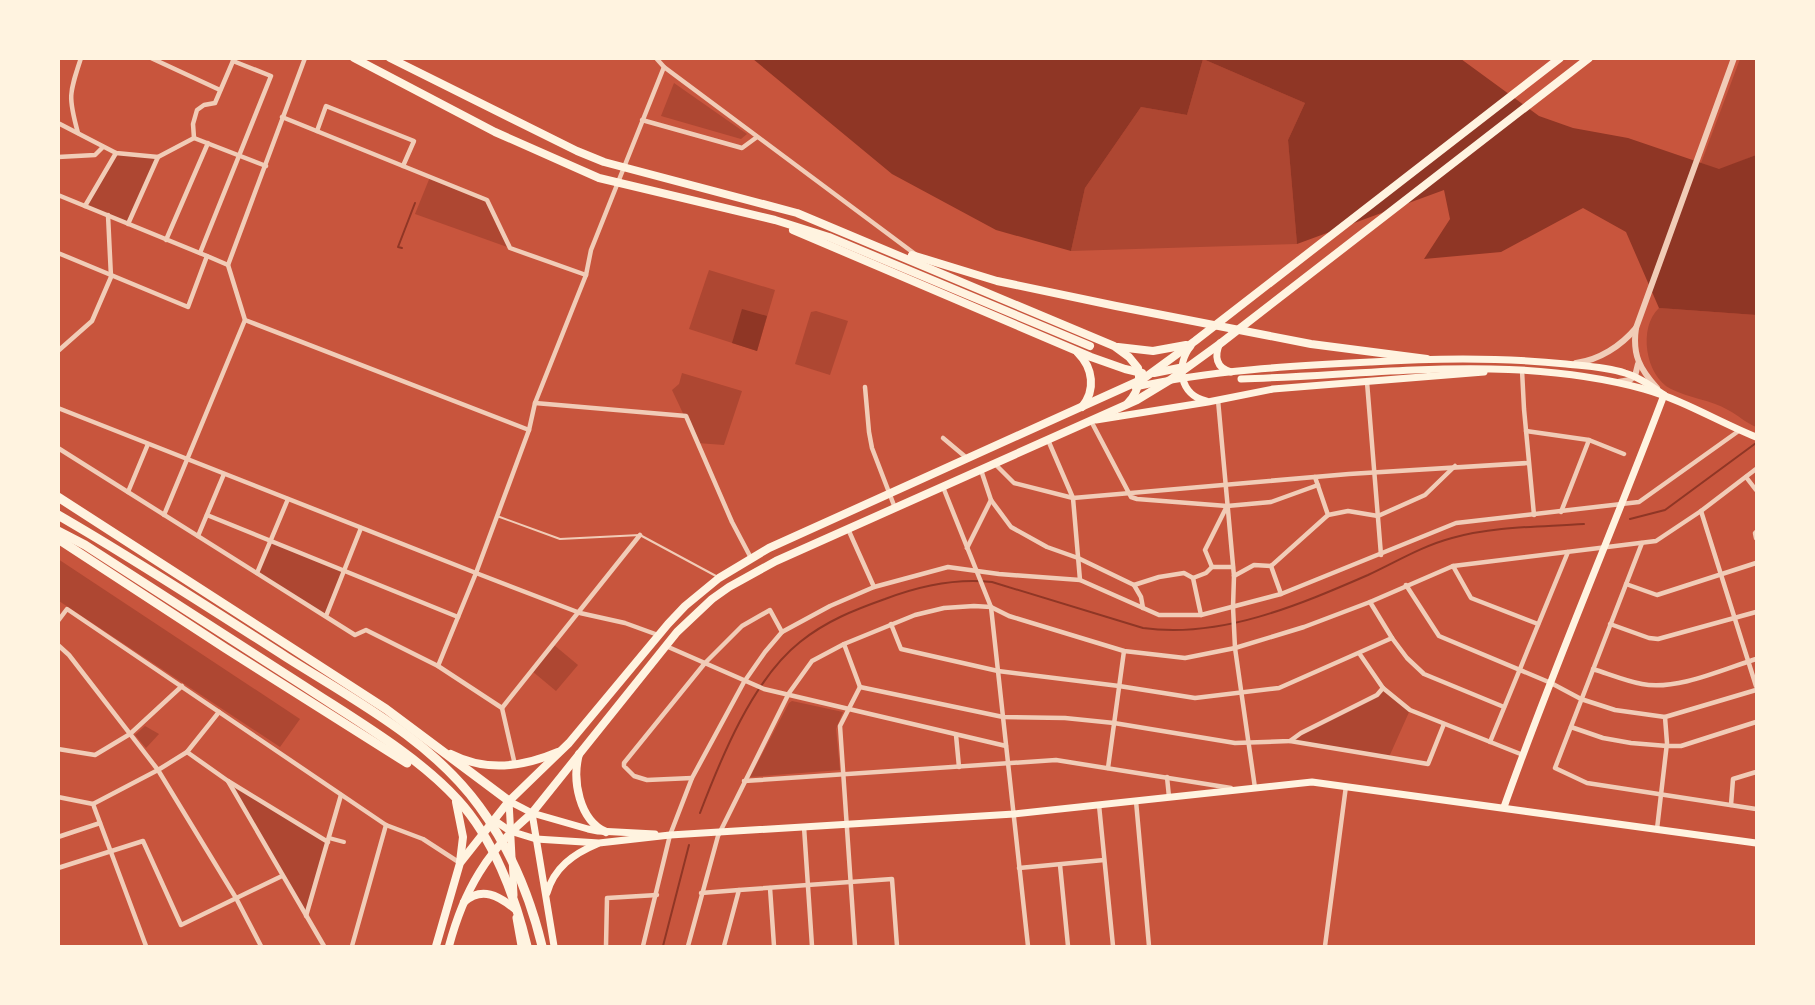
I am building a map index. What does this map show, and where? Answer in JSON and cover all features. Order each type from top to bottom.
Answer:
[{"type":"highway","points":[[58,497],[386,708],[509,801]]},
{"type":"highway","points":[[58,513],[96,527],[137,549]]},
{"type":"highway","points":[[58,513],[369,710],[430,754],[479,806],[502,840],[529,901],[542,946]]},
{"type":"highway","points":[[58,531],[85,545],[368,727],[434,778],[458,800],[491,848],[521,920],[527,946]]},
{"type":"highway","points":[[58,539],[403,760],[456,801],[494,820]]},
{"type":"main road","points":[[354,58],[495,132],[569,166],[618,183],[732,210],[829,237],[1090,346]]},
{"type":"main road","points":[[390,58],[577,151],[624,168],[776,206],[825,223],[1114,346],[1143,351],[1164,350],[1195,341]]},
{"type":"main road","points":[[460,863],[509,801],[562,750],[658,635],[685,606],[719,578],[751,558],[968,459],[1063,412],[1081,409],[1152,373],[1560,58]]},
{"type":"main road","points":[[449,946],[472,882],[510,831],[532,813],[666,646],[695,614],[729,587],[776,561],[1124,406],[1182,373],[1589,58]]},
{"type":"main road","points":[[732,210],[783,227],[1111,365],[1139,380],[1170,380]]},
{"type":"main road","points":[[867,241],[997,280],[1116,306],[1311,344],[1427,359]]},
{"type":"main road","points":[[1195,341],[1185,353],[1182,373],[1191,394],[1208,402]]},
{"type":"main road","points":[[1221,343],[1217,352],[1218,362],[1221,367],[1233,372]]},
{"type":"main road","points":[[1114,346],[1136,363],[1139,380],[1132,398],[1124,406]]},
{"type":"main road","points":[[1075,350],[1086,363],[1091,379],[1088,398],[1081,409]]},
{"type":"main road","points":[[1152,373],[1233,372],[1427,359],[1510,359],[1569,364],[1616,370],[1635,376],[1664,395],[1756,437]]},
{"type":"main road","points":[[1240,379],[1443,368],[1522,370],[1614,382],[1664,395]]},
{"type":"main road","points":[[1091,421],[1208,402],[1256,391],[1522,370]]},
{"type":"main road","points":[[1504,807],[1522,755],[1622,507],[1664,395]]},
{"type":"main road","points":[[440,748],[477,764],[514,765],[536,761],[562,750]]},
{"type":"main road","points":[[580,751],[577,780],[582,803],[590,819],[606,832]]},
{"type":"main road","points":[[509,801],[532,813],[588,829],[606,832],[682,835],[1014,814],[1312,782],[1756,843]]},
{"type":"main road","points":[[436,946],[460,863],[462,820],[456,801]]},
{"type":"main road","points":[[509,801],[515,909],[521,946]]},
{"type":"main road","points":[[532,813],[554,946]]},
{"type":"main road","points":[[494,820],[510,831],[536,839],[599,843],[670,835]]},
{"type":"main road","points":[[546,902],[550,885],[570,857],[599,843]]},
{"type":"main road","points":[[462,905],[471,896],[488,893],[501,897],[515,909]]},
{"type":"street","points":[[78,133],[71,106],[70,90],[81,58]]},
{"type":"street","points":[[164,514],[245,320],[228,265],[305,58]]},
{"type":"street","points":[[656,58],[664,67],[920,258]]},
{"type":"street","points":[[1569,364],[1587,362],[1601,356],[1636,328],[1734,58]]},
{"type":"street","points":[[153,59],[220,90]]},
{"type":"street","points":[[194,138],[193,124],[197,110],[204,105],[215,103],[234,60],[271,76],[200,253]]},
{"type":"street","points":[[438,666],[476,573],[529,430],[536,403],[586,275],[591,250],[664,67]]},
{"type":"street","points":[[317,131],[326,106],[414,141],[403,166]]},
{"type":"street","points":[[282,117],[487,200],[510,248],[586,275]]},
{"type":"street","points":[[642,120],[742,148],[757,137]]},
{"type":"street","points":[[58,123],[116,153],[159,157],[194,138],[266,166]]},
{"type":"street","points":[[166,240],[208,143]]},
{"type":"street","points":[[58,157],[95,155],[103,147]]},
{"type":"street","points":[[85,206],[116,153]]},
{"type":"street","points":[[128,224],[159,157]]},
{"type":"street","points":[[58,195],[228,265]]},
{"type":"street","points":[[58,351],[93,321],[111,277],[108,215]]},
{"type":"street","points":[[58,253],[111,277],[188,307],[207,256]]},
{"type":"street","points":[[245,320],[529,430]]},
{"type":"street","points":[[1614,382],[1630,380],[1635,376],[1638,365],[1636,328]]},
{"type":"street","points":[[1637,358],[1644,373],[1664,395]]},
{"type":"street","points":[[1522,370],[1534,515]]},
{"type":"street","points":[[1367,382],[1381,555]]},
{"type":"street","points":[[866,387],[872,448],[896,508]]},
{"type":"street","points":[[1218,400],[1234,576],[1234,648],[1255,788]]},
{"type":"street","points":[[536,403],[686,416],[732,522],[751,558]]},
{"type":"street","points":[[58,408],[580,613],[625,623],[658,635]]},
{"type":"street","points":[[1091,421],[1131,497],[1137,500],[1227,506],[1271,502],[1318,485]]},
{"type":"street","points":[[1526,431],[1589,440],[1624,454]]},
{"type":"street","points":[[643,946],[670,835],[692,777],[744,682],[765,652],[782,632],[822,610],[874,587],[948,567],[999,574],[1080,580],[1159,615],[1200,615],[1281,594],[1456,523],[1622,507],[1639,502],[1743,431]]},
{"type":"street","points":[[943,438],[968,459]]},
{"type":"street","points":[[1048,440],[1073,498],[1080,580]]},
{"type":"street","points":[[1560,512],[1589,440]]},
{"type":"street","points":[[128,492],[148,444]]},
{"type":"street","points":[[58,448],[355,634],[366,630],[438,666],[502,708],[514,765]]},
{"type":"street","points":[[994,464],[1014,483],[1073,498],[1375,472],[1528,463]]},
{"type":"street","points":[[1234,576],[1254,565],[1271,567],[1328,515],[1348,511],[1378,516],[1425,495],[1455,466]]},
{"type":"street","points":[[1223,468],[1230,467]]},
{"type":"street","points":[[688,946],[717,832],[789,693],[812,662],[844,644],[915,615],[944,608],[974,606],[991,607],[1009,616],[1124,651],[1185,658],[1234,648],[1304,627],[1370,602],[1453,566],[1606,545],[1656,542],[1756,469]]},
{"type":"street","points":[[981,470],[991,500],[1011,527],[1047,547],[1078,558],[1134,585],[1141,597],[1143,608]]},
{"type":"street","points":[[198,536],[224,474]]},
{"type":"street","points":[[1315,477],[1328,515]]},
{"type":"street","points":[[1746,477],[1756,490]]},
{"type":"street","points":[[943,487],[991,607],[1028,946]]},
{"type":"street","points":[[257,573],[288,499]]},
{"type":"street","points":[[967,548],[991,500]]},
{"type":"street","points":[[1212,567],[1205,550],[1227,506]]},
{"type":"street","points":[[1406,585],[1439,636],[1551,683],[1581,699],[1615,710],[1665,717],[1756,688],[1701,511]]},
{"type":"street","points":[[207,514],[458,617]]},
{"type":"street","points":[[326,616],[361,528]]},
{"type":"street","points":[[848,529],[874,587]]},
{"type":"street","points":[[1756,532],[1756,538]]},
{"type":"street","points":[[502,708],[640,535]]},
{"type":"street","points":[[1642,543],[1555,768],[1587,783],[1756,808]]},
{"type":"street","points":[[1490,742],[1568,552]]},
{"type":"street","points":[[1626,584],[1657,595],[1756,563]]},
{"type":"street","points":[[1453,566],[1472,598],[1538,624]]},
{"type":"street","points":[[1192,578],[1206,573],[1212,567],[1233,567]]},
{"type":"street","points":[[1271,567],[1281,594]]},
{"type":"street","points":[[1134,585],[1159,577],[1184,573],[1192,578],[1200,615]]},
{"type":"street","points":[[1370,602],[1392,638],[1407,658],[1424,674],[1504,707]]},
{"type":"street","points":[[58,621],[67,609],[386,825],[423,839],[460,863]]},
{"type":"street","points":[[692,777],[647,780],[634,776],[624,766],[624,763],[705,663],[742,626],[770,610],[782,632]]},
{"type":"street","points":[[1610,624],[1658,639],[1756,612]]},
{"type":"street","points":[[891,624],[901,649],[998,671],[1195,698],[1279,688],[1392,638]]},
{"type":"street","points":[[844,644],[860,687],[840,726],[855,946]]},
{"type":"street","points":[[58,645],[69,655],[158,770],[236,898],[261,946]]},
{"type":"street","points":[[666,646],[744,682],[790,696],[1006,746]]},
{"type":"street","points":[[1108,768],[1124,651]]},
{"type":"street","points":[[1359,653],[1383,688],[1410,710],[1522,755]]},
{"type":"street","points":[[1593,669],[1644,685],[1665,685],[1693,679],[1756,659]]},
{"type":"street","points":[[58,749],[95,755],[130,734],[182,686]]},
{"type":"street","points":[[860,687],[1003,717],[1065,718],[1114,723],[1247,744],[1290,741],[1428,764],[1444,724]]},
{"type":"street","points":[[1290,741],[1301,733],[1377,695],[1383,688]]},
{"type":"street","points":[[58,797],[93,804],[158,770],[187,752],[219,712]]},
{"type":"street","points":[[1657,829],[1667,746],[1665,717]]},
{"type":"street","points":[[1571,727],[1621,742],[1681,746],[1756,722]]},
{"type":"street","points":[[956,735],[959,767]]},
{"type":"street","points":[[187,752],[228,781],[328,840],[344,842]]},
{"type":"street","points":[[744,781],[1056,760],[1240,790]]},
{"type":"street","points":[[1731,805],[1733,779],[1756,772]]},
{"type":"street","points":[[1167,777],[1169,797]]},
{"type":"street","points":[[228,781],[324,946]]},
{"type":"street","points":[[1325,946],[1346,786]]},
{"type":"street","points":[[306,917],[342,795]]},
{"type":"street","points":[[1136,801],[1149,946]]},
{"type":"street","points":[[93,804],[146,946]]},
{"type":"street","points":[[1099,805],[1113,946]]},
{"type":"street","points":[[58,837],[100,823]]},
{"type":"street","points":[[352,946],[386,825]]},
{"type":"street","points":[[804,827],[812,946]]},
{"type":"street","points":[[58,868],[143,841],[181,925],[282,876]]},
{"type":"street","points":[[1019,868],[1104,860]]},
{"type":"street","points":[[1060,865],[1068,946]]},
{"type":"street","points":[[702,892],[892,879],[897,946]]},
{"type":"street","points":[[770,888],[774,946]]},
{"type":"street","points":[[724,946],[739,890]]},
{"type":"street","points":[[606,946],[607,897],[657,895]]},
{"type":"lane","points":[[497,516],[560,540],[640,535],[719,578]]},
{"type":"shaded area","points":[[753,59],[1203,59],[1187,115],[1141,107],[1085,188],[1071,251],[996,230],[892,174]]},
{"type":"shaded area","points":[[1203,59],[1305,103],[1288,140],[1297,244],[1071,251],[1085,188],[1141,107],[1187,115]]},
{"type":"shaded area","points":[[1203,59],[1461,59],[1539,116],[1573,128],[1628,138],[1719,169],[1756,155],[1756,315],[1659,308],[1626,232],[1583,208],[1501,252],[1424,259],[1450,219],[1444,190],[1297,244],[1288,140],[1305,103]]},
{"type":"shaded area","points":[[1740,59],[1756,59],[1756,155],[1719,170],[1701,163]]},
{"type":"shaded area","points":[[674,83],[747,134],[741,139],[661,116]]},
{"type":"shaded area","points":[[116,153],[158,157],[128,224],[85,206]]},
{"type":"shaded area","points":[[430,177],[487,200],[510,248],[415,214]]},
{"type":"shaded area","points":[[709,270],[775,290],[757,351],[689,329]]},
{"type":"shaded area","points":[[1659,308],[1756,315],[1756,427],[1732,412],[1678,392],[1662,383],[1655,374],[1647,351],[1648,327],[1652,316]]},
{"type":"shaded area","points":[[742,309],[767,316],[757,351],[732,343]]},
{"type":"shaded area","points":[[816,311],[848,321],[830,375],[795,364],[811,312]]},
{"type":"shaded area","points":[[682,373],[742,391],[724,445],[697,443],[672,390],[679,384]]},
{"type":"shaded area","points":[[270,540],[344,570],[326,616],[257,573]]},
{"type":"shaded area","points":[[58,559],[300,719],[280,747],[59,601]]},
{"type":"shaded area","points":[[554,645],[578,665],[556,691],[532,671]]},
{"type":"shaded area","points":[[1383,688],[1410,710],[1389,757],[1290,741],[1377,695]]},
{"type":"shaded area","points":[[792,701],[843,712],[836,729],[840,770],[750,777],[789,703]]},
{"type":"shaded area","points":[[145,726],[159,734],[146,748],[135,735]]},
{"type":"shaded area","points":[[228,781],[328,842],[306,917]]},
{"type":"waterway","points":[[402,248],[398,247],[415,203]]},
{"type":"waterway","points":[[1630,519],[1665,510],[1756,443]]},
{"type":"waterway","points":[[700,813],[728,744],[740,721],[753,698],[783,658],[800,642],[830,622],[898,594],[951,582],[992,582],[1143,628],[1201,629],[1230,624],[1287,608],[1368,575],[1430,545],[1452,538],[1501,529],[1584,524]]},
{"type":"waterway","points":[[663,946],[689,845]]}]
